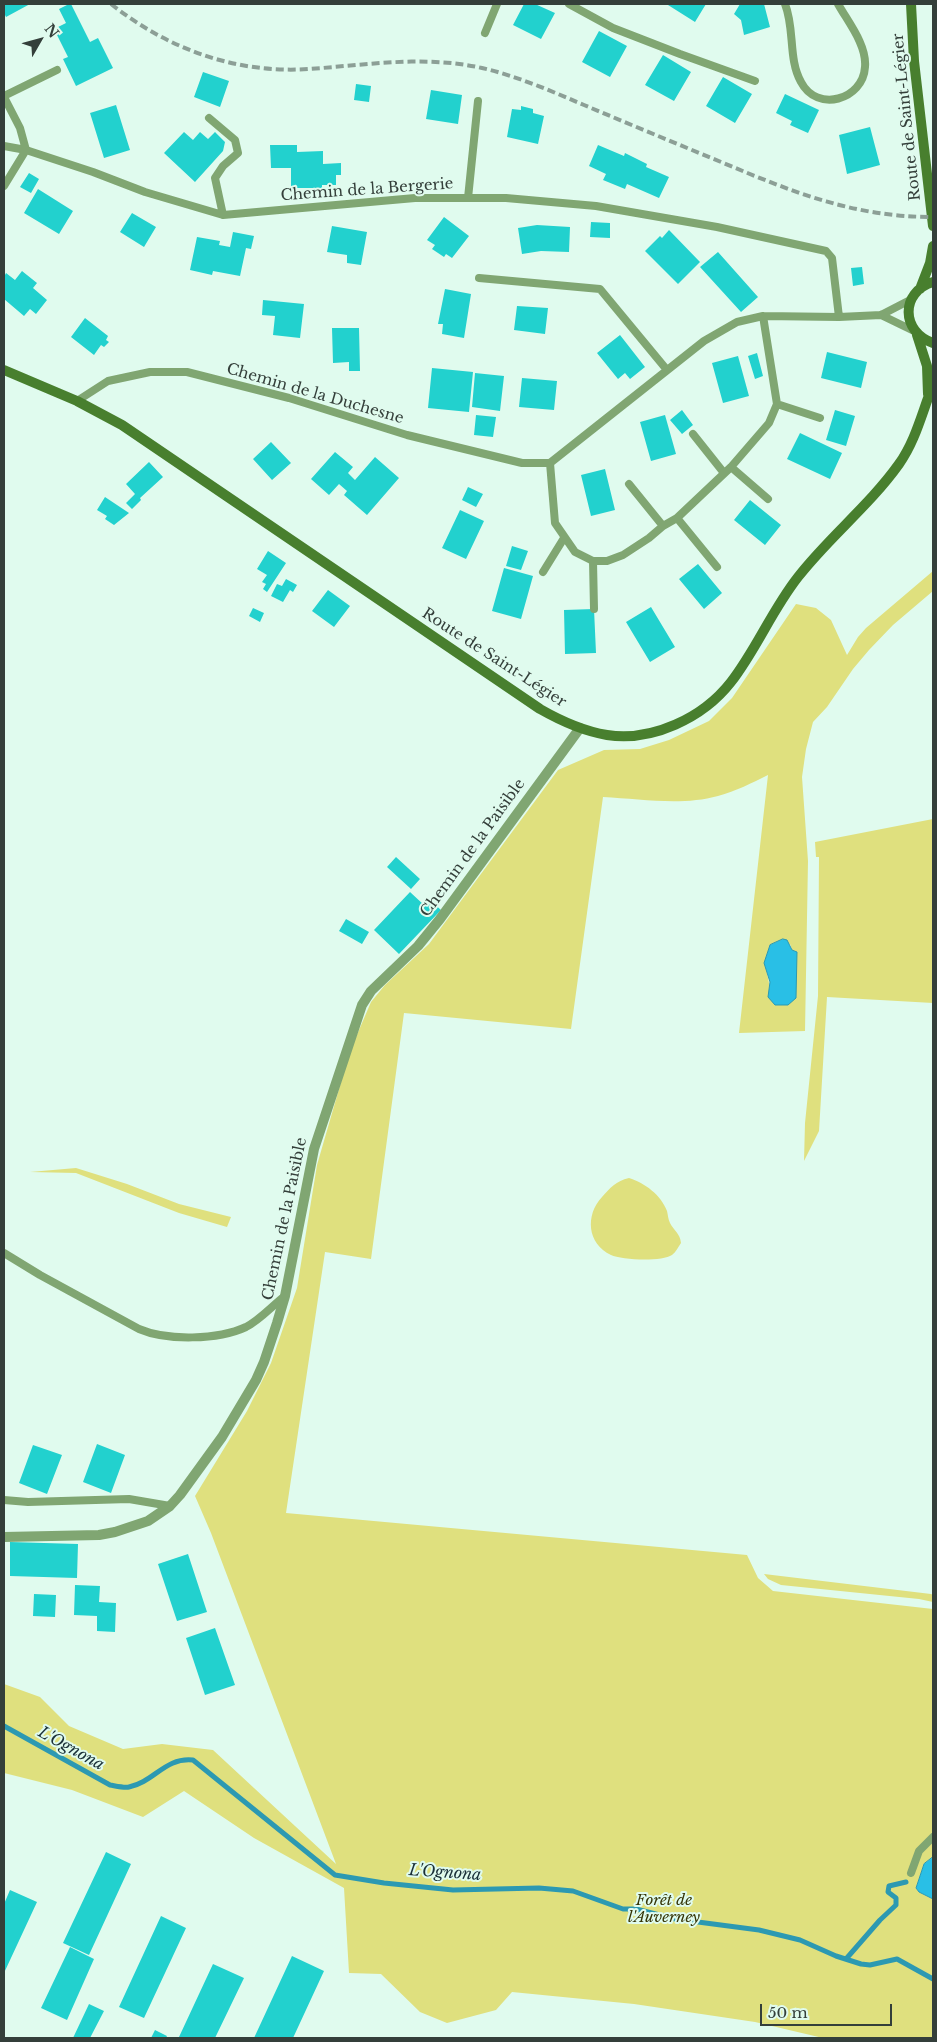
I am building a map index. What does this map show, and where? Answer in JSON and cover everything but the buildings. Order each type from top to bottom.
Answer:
[{"type":"main road","name":"Route de Saint-Légier","points":[[912,4],[914,61],[933,226]]},
{"type":"main road","points":[[912,299],[920,289],[930,263],[933,246]]},
{"type":"main road","points":[[920,289],[933,282]]},
{"type":"main road","name":"Route de Saint-Légier","points":[[912,299],[908,314],[927,366],[928,397]]},
{"type":"main road","points":[[916,333],[933,343]]},
{"type":"main road","name":"Route de Saint-Légier","points":[[4,370],[77,401],[122,425],[528,702],[553,717],[580,728],[608,735],[638,734],[681,722],[696,714],[719,696],[740,670],[798,576],[877,491],[899,463],[915,435],[933,384]]},
{"type":"street","name":"Chemin de la Paisible","points":[[4,1537],[76,1536],[115,1532],[148,1521],[170,1506],[180,1495],[222,1437],[256,1380],[264,1362],[285,1296],[314,1149],[362,1005],[370,991],[418,946],[440,919],[580,728]]},
{"type":"lane","points":[[485,33],[497,4]]},
{"type":"lane","points":[[569,4],[613,28],[755,81]]},
{"type":"lane","points":[[786,4],[796,69],[802,84],[814,95],[827,100],[835,100],[846,96],[857,88],[863,78],[865,66],[861,48],[838,4]]},
{"type":"lane","points":[[4,186],[26,150],[20,128],[4,97],[57,70]]},
{"type":"lane","points":[[468,198],[478,101]]},
{"type":"lane","points":[[209,118],[235,140],[238,153],[223,166],[215,178],[222,215]]},
{"type":"lane","name":"Chemin de la Bergerie","points":[[4,146],[26,150],[146,192],[222,215],[415,198],[506,198],[596,206],[717,227],[826,251],[832,258],[839,317]]},
{"type":"lane","points":[[479,278],[600,290],[667,370]]},
{"type":"lane","points":[[762,316],[778,404],[769,423],[731,467],[677,518],[663,526],[623,556],[607,561],[593,561],[575,552],[555,523],[550,462],[712,336],[737,322],[762,316],[839,317],[880,315],[912,299]]},
{"type":"lane","points":[[880,315],[916,333]]},
{"type":"lane","name":"Chemin de la Duchesne","points":[[77,401],[108,380],[150,372],[186,372],[289,398],[407,435],[522,463],[550,462]]},
{"type":"lane","points":[[778,404],[820,418]]},
{"type":"lane","points":[[693,434],[724,473]]},
{"type":"lane","points":[[731,467],[768,499]]},
{"type":"lane","points":[[629,484],[663,526]]},
{"type":"lane","points":[[677,518],[717,567]]},
{"type":"lane","points":[[544,572],[564,538]]},
{"type":"lane","points":[[593,561],[594,610]]},
{"type":"lane","points":[[4,1253],[40,1275],[139,1329],[165,1336],[196,1337],[225,1334],[237,1330],[251,1324],[285,1296]]},
{"type":"lane","points":[[4,1500],[28,1502],[129,1499],[170,1506]]},
{"type":"lane","points":[[911,1873],[919,1851],[933,1837]]},
{"type":"green space","name":"Forêt de l'Auverney","points":[[933,571],[933,591],[893,625],[869,650],[853,669],[827,707],[813,722],[806,749],[802,777],[808,861],[805,1031],[739,1033],[768,775],[731,792],[690,801],[603,797],[571,1029],[404,1013],[371,1259],[325,1252],[286,1513],[747,1555],[758,1578],[773,1591],[933,1609],[933,1857],[924,1864],[916,1888],[919,1892],[933,1899],[933,2038],[823,2038],[755,2022],[634,2004],[512,1992],[496,2010],[447,2023],[420,2012],[381,1974],[349,1973],[344,1888],[254,1838],[184,1791],[143,1817],[72,1790],[4,1773],[4,1684],[40,1697],[69,1726],[123,1749],[162,1744],[213,1750],[336,1864],[211,1533],[195,1496],[247,1411],[271,1363],[297,1288],[317,1165],[350,1051],[371,1002],[385,985],[429,944],[558,770],[604,750],[640,749],[669,740],[709,721],[732,698],[796,604],[816,608],[831,620],[847,655],[866,628]],"holes":[[[790,944],[792,950],[797,952],[795,961],[770,988],[765,963],[768,951]]]},
{"type":"green space","points":[[933,819],[933,1003],[827,997],[819,1131],[804,1161],[805,1123],[818,996],[819,857],[816,857],[815,842]]},
{"type":"green space","points":[[76,1168],[127,1184],[179,1204],[231,1217],[227,1227],[179,1213],[76,1173],[30,1172]]},
{"type":"green space","points":[[629,1178],[652,1190],[664,1205],[670,1223],[678,1234],[681,1243],[672,1255],[660,1259],[642,1260],[616,1257],[603,1250],[593,1237],[591,1220],[597,1204],[614,1185]]},
{"type":"green space","points":[[764,1574],[931,1594],[933,1595],[933,1602],[781,1585],[768,1579]]},
{"type":"water","points":[[783,939],[787,940],[792,950],[797,952],[796,998],[788,1005],[775,1005],[768,997],[770,982],[764,963],[770,945]]},
{"type":"water","points":[[933,1857],[933,1899],[919,1892],[916,1888],[924,1864]]},
{"type":"waterway","name":"L'Ognona","points":[[4,1726],[110,1785],[127,1787],[138,1784],[175,1762],[193,1760],[335,1875],[384,1883],[453,1890],[539,1888],[573,1891],[623,1909],[636,1909],[675,1919],[759,1930],[800,1940],[836,1956],[861,1964],[870,1965],[897,1959],[933,1979]]},
{"type":"waterway","points":[[846,1959],[880,1920],[896,1905],[896,1898],[888,1892],[889,1886],[906,1882]]},
{"type":"railway","points":[[111,4],[133,20],[179,46],[229,62],[255,67],[309,69],[374,63],[439,62],[495,71],[546,89],[799,193],[850,208],[876,213],[933,217]]}]
